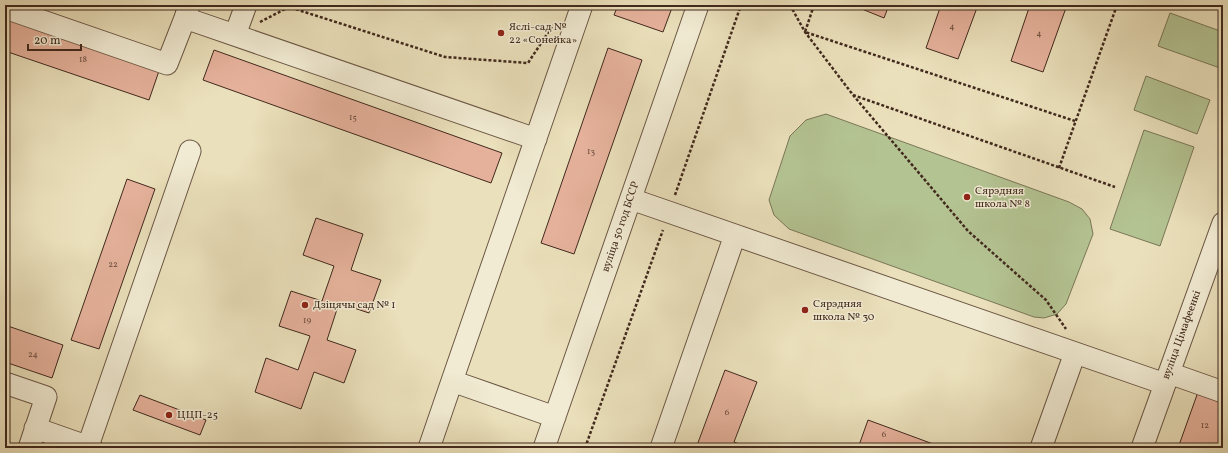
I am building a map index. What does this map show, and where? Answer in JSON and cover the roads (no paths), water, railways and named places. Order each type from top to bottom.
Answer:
[{"type":"street","points":[[235,36],[246,5]]},
{"type":"street","points":[[429,448],[582,5]]},
{"type":"street","name":"вуліца 50 год БССР","points":[[544,448],[698,5]]},
{"type":"street","points":[[5,8],[168,64],[187,12],[235,36],[536,139]]},
{"type":"street","points":[[35,428],[90,447],[190,151]]},
{"type":"street","points":[[630,199],[1075,353],[1167,379],[1223,392]]},
{"type":"street","name":"вуліца Цімафеенкі","points":[[1142,448],[1223,223]]},
{"type":"street","points":[[661,448],[734,235]]},
{"type":"street","points":[[1041,448],[1075,353]]},
{"type":"street","points":[[452,381],[555,417]]},
{"type":"street","points":[[5,383],[46,397],[28,448]]},
{"type":"place","name":"Яслі-сад № 22 «Сонейка»","points":[[501,33]]},
{"type":"place","name":"Сярэдняя школа № 8","points":[[967,197]]},
{"type":"place","name":"Дзіцячы сад № 1","points":[[305,305]]},
{"type":"place","name":"Сярэдняя школа № 30","points":[[805,310]]},
{"type":"place","name":"ЦЦП-25","points":[[169,415]]}]
